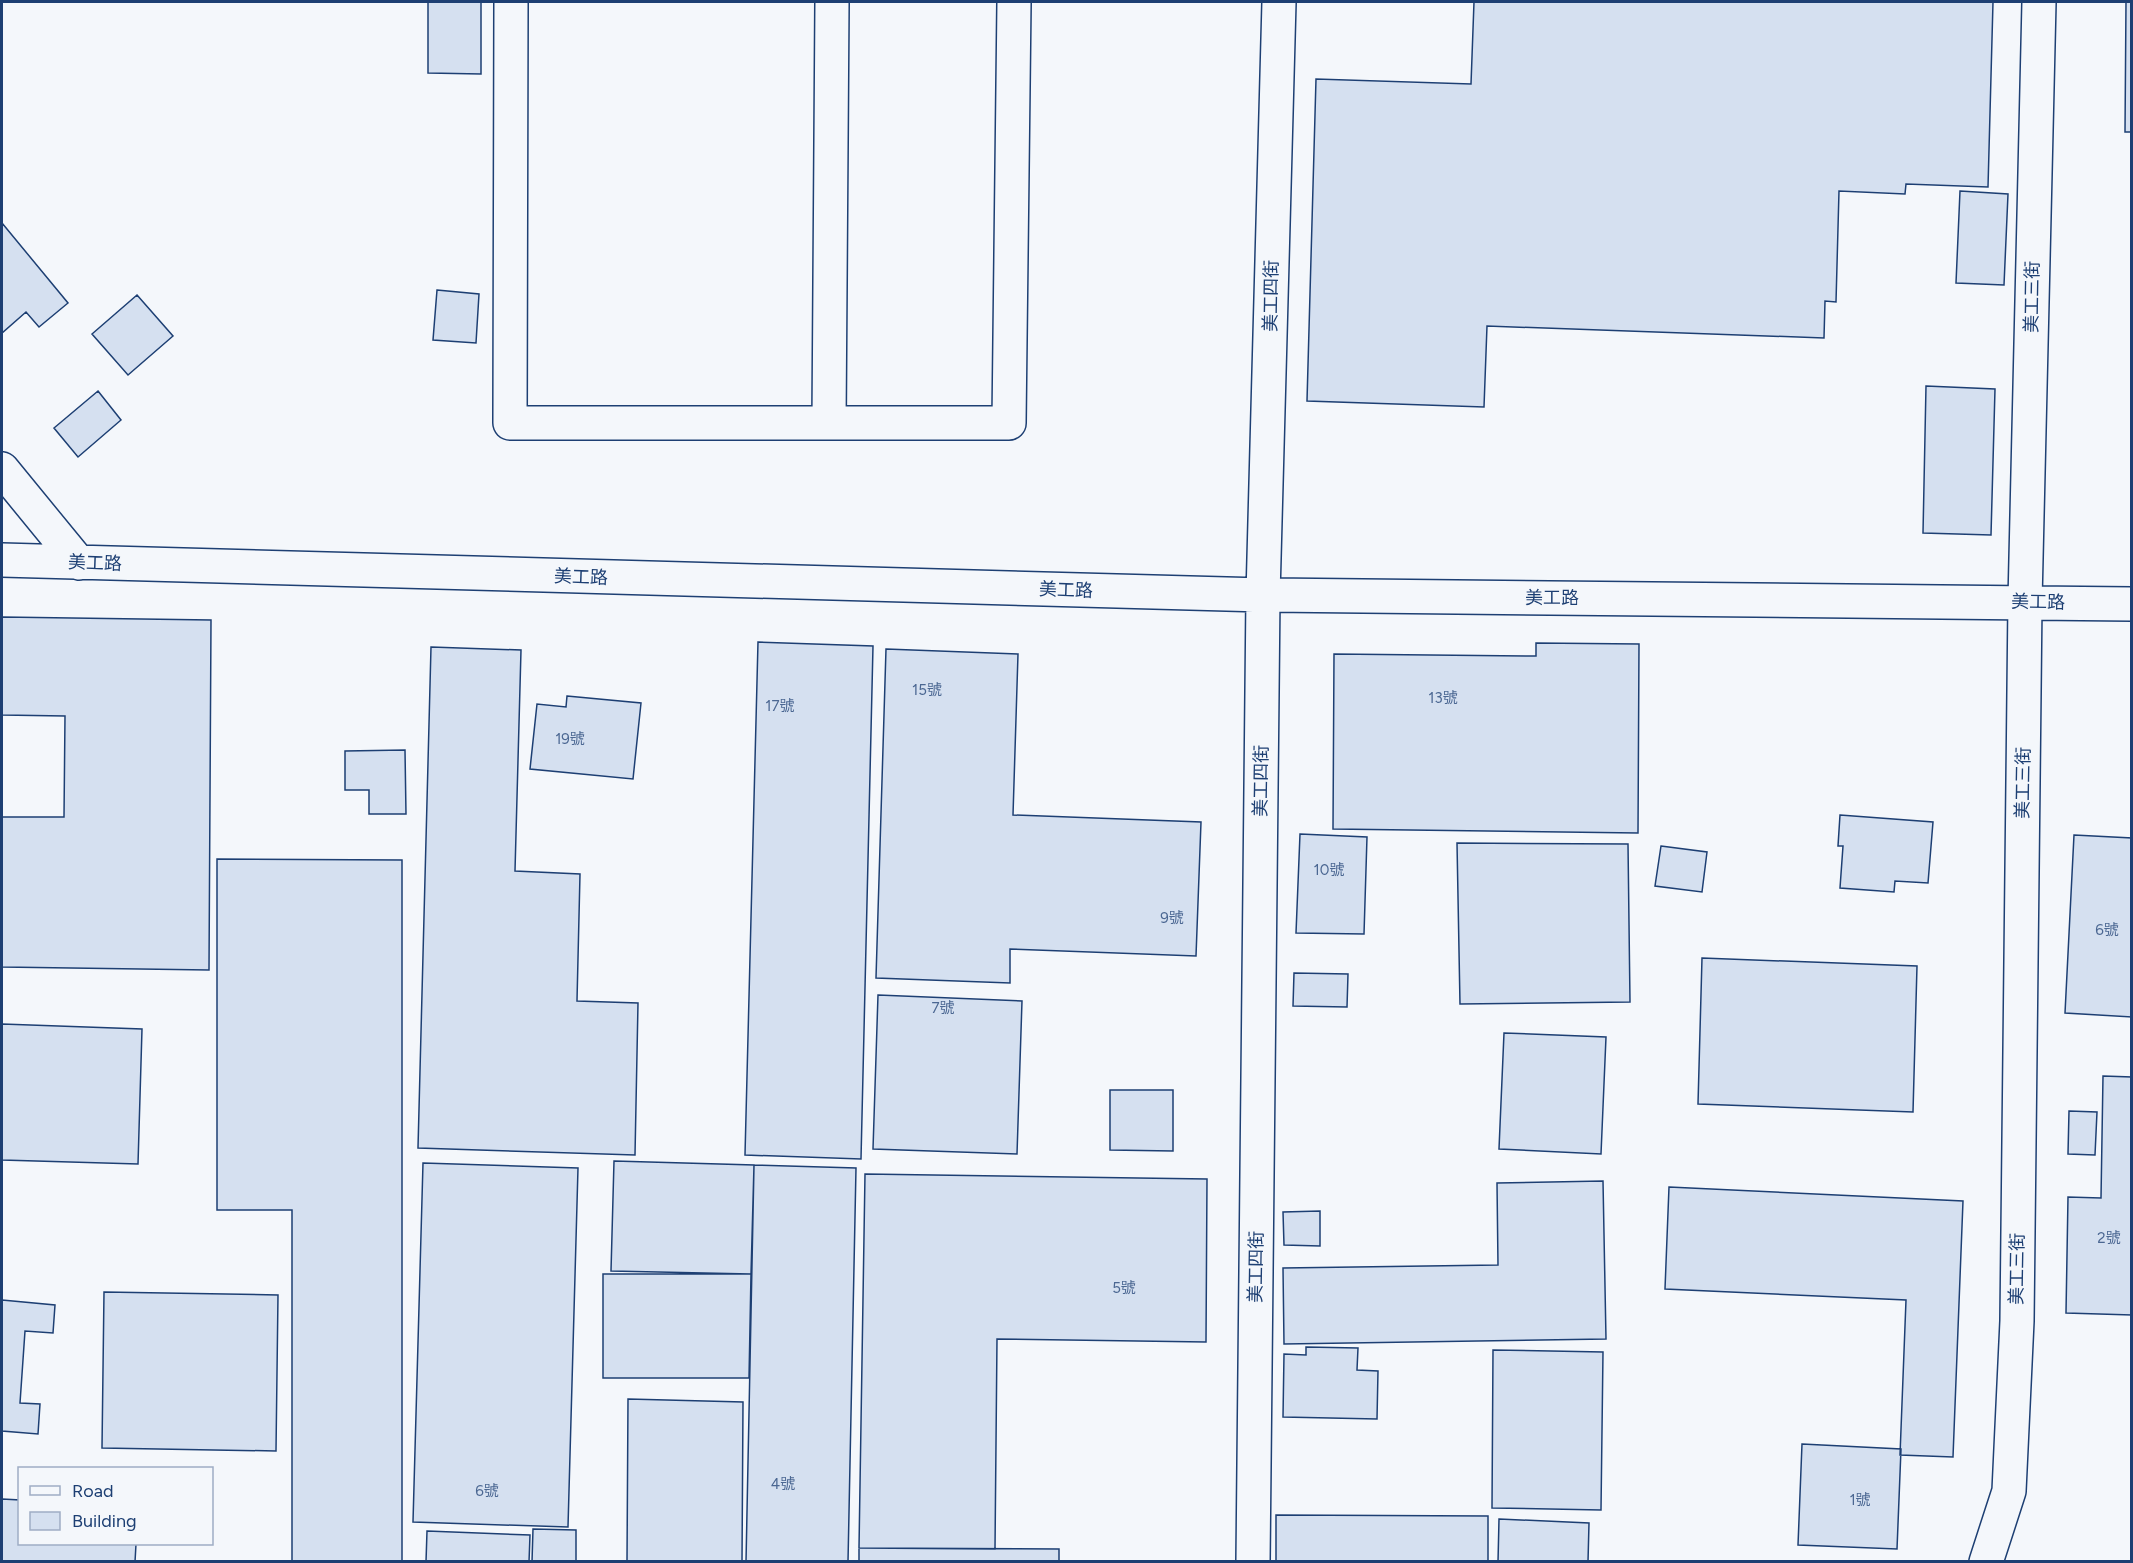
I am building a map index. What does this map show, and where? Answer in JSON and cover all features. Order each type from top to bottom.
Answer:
[{"type":"street","points":[[511,2],[510,423],[1009,423],[1014,2]]},
{"type":"street","points":[[829,423],[832,2]]},
{"type":"street","name":"美工四街","points":[[1253,1562],[1263,595],[1279,2]]},
{"type":"street","name":"美工三街","points":[[1986,1562],[2010,1491],[2016,1332],[2025,601],[2039,2]]},
{"type":"street","points":[[2,469],[79,563]]},
{"type":"street","name":"美工路","points":[[2,560],[1263,595],[2025,601],[2132,604]]},
{"type":"building","points":[[428,2],[481,2],[481,74],[428,73]]},
{"type":"building","points":[[1474,2],[1993,2],[1988,187],[1906,184],[1905,194],[1839,191],[1836,302],[1825,301],[1824,338],[1487,326],[1484,407],[1307,401],[1316,79],[1471,84]]},
{"type":"building","points":[[2126,2],[2132,2],[2132,132],[2125,132]]},
{"type":"building","points":[[1960,191],[2008,194],[2004,285],[1956,283]]},
{"type":"building","points":[[2,223],[68,303],[39,327],[26,312],[2,333]]},
{"type":"building","points":[[437,290],[479,294],[476,343],[433,340]]},
{"type":"building","points":[[137,295],[173,336],[128,375],[92,334]]},
{"type":"building","points":[[1926,386],[1995,389],[1991,535],[1923,533]]},
{"type":"building","points":[[98,391],[121,420],[78,457],[54,428]]},
{"type":"building","points":[[2,617],[211,620],[209,970],[2,967],[2,817],[64,817],[65,716],[2,715]]},
{"type":"building","points":[[758,642],[873,646],[861,1159],[745,1155]]},
{"type":"building","points":[[1536,643],[1639,644],[1638,833],[1333,829],[1334,654],[1536,656]]},
{"type":"building","points":[[431,647],[521,650],[515,871],[580,874],[577,1001],[638,1003],[635,1155],[418,1148]]},
{"type":"building","points":[[886,649],[1018,654],[1013,815],[1201,822],[1196,956],[1010,949],[1010,983],[876,978]]},
{"type":"building","points":[[567,696],[641,703],[633,779],[530,769],[537,704],[566,707]]},
{"type":"building","points":[[405,750],[406,814],[369,814],[369,790],[345,790],[345,751]]},
{"type":"building","points":[[1840,815],[1933,822],[1928,883],[1895,881],[1894,892],[1840,888],[1843,846],[1838,846]]},
{"type":"building","points":[[1300,834],[1367,837],[1364,934],[1296,933]]},
{"type":"building","points":[[2074,835],[2132,838],[2132,1017],[2065,1013]]},
{"type":"building","points":[[1457,843],[1628,844],[1630,1002],[1460,1004]]},
{"type":"building","points":[[1661,846],[1707,852],[1702,892],[1655,886]]},
{"type":"building","points":[[217,859],[402,860],[402,1562],[292,1562],[292,1210],[217,1210]]},
{"type":"building","points":[[1702,958],[1917,966],[1913,1112],[1698,1104]]},
{"type":"building","points":[[1294,973],[1348,974],[1347,1007],[1293,1006]]},
{"type":"building","points":[[878,995],[1022,1001],[1017,1154],[873,1149]]},
{"type":"building","points":[[2,1024],[142,1029],[138,1164],[2,1160]]},
{"type":"building","points":[[1504,1033],[1606,1037],[1601,1154],[1499,1149]]},
{"type":"building","points":[[2103,1076],[2132,1077],[2132,1315],[2066,1313],[2068,1197],[2101,1198]]},
{"type":"building","points":[[1110,1090],[1173,1090],[1173,1151],[1110,1150]]},
{"type":"building","points":[[2069,1111],[2097,1112],[2095,1155],[2068,1154]]},
{"type":"building","points":[[614,1161],[754,1165],[751,1274],[611,1271]]},
{"type":"building","points":[[423,1163],[578,1168],[568,1527],[413,1522]]},
{"type":"building","points":[[754,1165],[856,1168],[848,1562],[746,1562]]},
{"type":"building","points":[[865,1174],[1207,1179],[1206,1342],[997,1339],[995,1549],[859,1548]]},
{"type":"building","points":[[1603,1181],[1606,1339],[1284,1344],[1283,1268],[1498,1265],[1497,1183]]},
{"type":"building","points":[[1669,1187],[1963,1201],[1953,1457],[1900,1455],[1906,1300],[1665,1289]]},
{"type":"building","points":[[1320,1211],[1320,1246],[1284,1245],[1283,1212]]},
{"type":"building","points":[[603,1274],[751,1274],[749,1378],[603,1378]]},
{"type":"building","points":[[104,1292],[278,1295],[276,1451],[102,1448]]},
{"type":"building","points":[[2,1300],[55,1305],[53,1333],[25,1331],[20,1403],[40,1404],[38,1434],[2,1431]]},
{"type":"building","points":[[1306,1347],[1358,1348],[1357,1370],[1378,1371],[1377,1419],[1283,1417],[1284,1354],[1306,1355]]},
{"type":"building","points":[[1493,1350],[1603,1352],[1601,1510],[1492,1508]]},
{"type":"building","points":[[628,1399],[743,1402],[742,1562],[627,1562]]},
{"type":"building","points":[[1802,1444],[1901,1449],[1897,1549],[1798,1545]]},
{"type":"building","points":[[2,1499],[18,1500],[18,1545],[136,1545],[135,1562],[2,1562]]},
{"type":"building","points":[[1276,1515],[1488,1516],[1488,1562],[1276,1562]]},
{"type":"building","points":[[1499,1519],[1589,1523],[1588,1562],[1498,1562]]},
{"type":"building","points":[[533,1529],[576,1530],[576,1562],[532,1562]]},
{"type":"building","points":[[427,1531],[530,1535],[529,1562],[426,1562]]},
{"type":"building","points":[[859,1548],[1059,1549],[1059,1562],[859,1562]]}]
